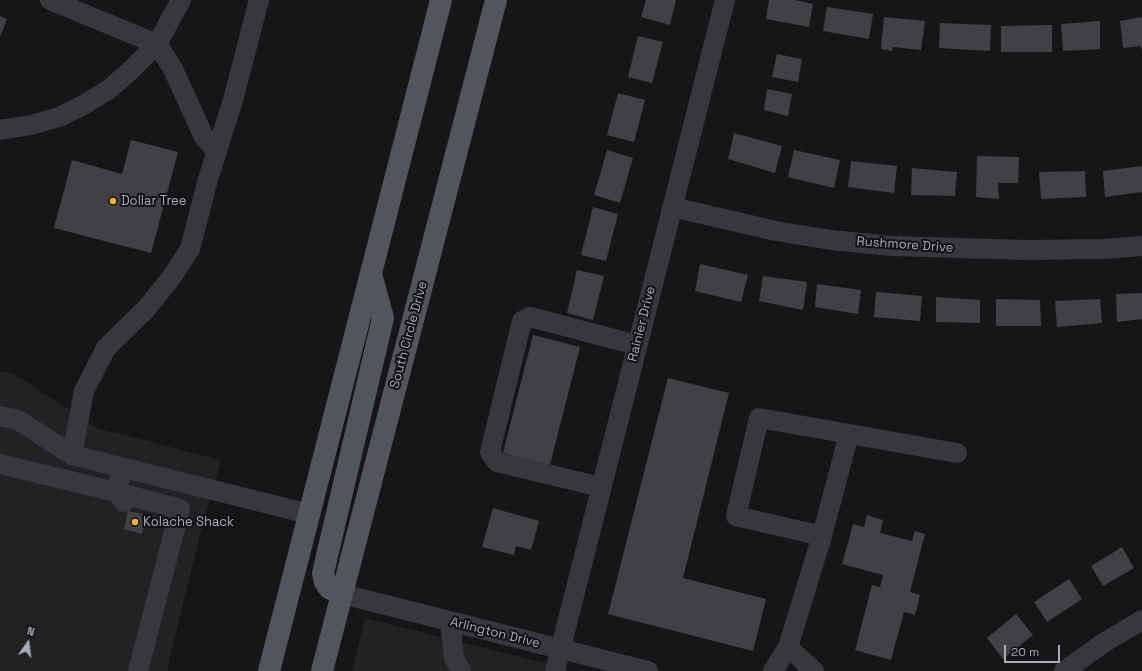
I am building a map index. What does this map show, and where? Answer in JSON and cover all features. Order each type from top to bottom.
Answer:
[{"type":"main road","points":[[269,671],[441,0]]},
{"type":"main road","name":"South Circle Drive","points":[[322,671],[496,0]]},
{"type":"main road","points":[[342,594],[329,588],[325,582],[323,573],[383,318],[370,273]]},
{"type":"street","points":[[50,0],[157,44],[172,66],[204,137],[217,152]]},
{"type":"street","points":[[0,130],[31,125],[59,117],[108,90],[130,71],[157,44],[181,0]]},
{"type":"street","points":[[72,455],[84,391],[106,348],[146,309],[171,278],[190,249],[208,179],[233,100],[259,0]]},
{"type":"street","name":"Rainier Drive","points":[[555,671],[725,0]]},
{"type":"street","name":"Rushmore Drive","points":[[672,207],[776,231],[831,240],[892,246],[1026,250],[1104,249],[1142,246]]},
{"type":"street","points":[[601,487],[497,462],[490,452],[522,321],[530,317],[637,345]]},
{"type":"street","points":[[0,416],[18,420],[72,455],[309,514]]},
{"type":"street","points":[[822,536],[736,516],[759,418],[957,453]]},
{"type":"street","points":[[772,671],[788,647],[822,536],[849,434]]},
{"type":"street","points":[[0,464],[180,509],[138,671]]},
{"type":"street","points":[[116,492],[122,468]]},
{"type":"street","name":"Arlington Drive","points":[[342,594],[648,671]]},
{"type":"street","points":[[1064,671],[1105,642],[1142,620]]},
{"type":"street","points":[[450,622],[454,667]]},
{"type":"street","points":[[788,647],[814,671]]},
{"type":"shaded area","points":[[0,371],[14,374],[97,428],[221,460],[197,546],[167,671],[0,671]]},
{"type":"shaded area","points":[[365,618],[549,664],[571,671],[352,671]]},
{"type":"building","points":[[646,0],[676,0],[670,25],[641,17]]},
{"type":"building","points":[[769,0],[795,0],[813,4],[809,27],[766,19]]},
{"type":"building","points":[[827,7],[873,14],[869,39],[823,31]]},
{"type":"building","points":[[0,16],[7,19],[0,37]]},
{"type":"building","points":[[884,17],[925,21],[921,50],[893,47],[892,51],[881,49]]},
{"type":"building","points":[[1142,17],[1142,51],[1140,46],[1123,48],[1120,21]]},
{"type":"building","points":[[1100,21],[1100,49],[1063,51],[1061,24]]},
{"type":"building","points":[[940,23],[991,25],[990,51],[939,48]]},
{"type":"building","points":[[1052,25],[1052,52],[1001,52],[1001,26]]},
{"type":"building","points":[[638,36],[663,42],[652,83],[628,77]]},
{"type":"building","points":[[777,54],[802,59],[798,82],[772,77]]},
{"type":"building","points":[[767,89],[792,94],[788,116],[764,110]]},
{"type":"building","points":[[618,93],[645,100],[634,142],[607,135]]},
{"type":"building","points":[[734,133],[782,146],[775,173],[728,159]]},
{"type":"building","name":"Dollar Tree","points":[[131,140],[178,152],[151,253],[54,228],[72,160],[122,174]]},
{"type":"building","points":[[607,150],[633,158],[620,203],[594,195]]},
{"type":"building","points":[[794,150],[840,160],[834,188],[788,177]]},
{"type":"building","points":[[977,156],[1019,157],[1018,183],[998,183],[999,199],[976,197]]},
{"type":"building","points":[[851,161],[897,166],[894,193],[848,187]]},
{"type":"building","points":[[1142,166],[1142,192],[1105,197],[1103,171]]},
{"type":"building","points":[[912,168],[957,172],[955,196],[911,195]]},
{"type":"building","points":[[1085,171],[1086,197],[1041,199],[1039,172]]},
{"type":"building","points":[[593,207],[618,214],[606,261],[581,255]]},
{"type":"building","points":[[700,264],[748,275],[741,302],[695,291]]},
{"type":"building","points":[[577,270],[604,276],[593,320],[567,313]]},
{"type":"building","points":[[763,276],[807,282],[803,310],[759,301]]},
{"type":"building","points":[[817,284],[861,290],[858,314],[815,307]]},
{"type":"building","points":[[876,292],[922,296],[920,321],[874,317]]},
{"type":"building","points":[[1142,293],[1142,319],[1117,322],[1116,294]]},
{"type":"building","points":[[936,297],[980,300],[980,323],[936,322]]},
{"type":"building","points":[[996,299],[1040,300],[1041,326],[996,326]]},
{"type":"building","points":[[1100,299],[1102,323],[1057,327],[1055,301]]},
{"type":"building","points":[[533,335],[580,347],[550,465],[503,453]]},
{"type":"building","points":[[668,378],[729,393],[683,578],[766,599],[753,651],[608,614]]},
{"type":"building","points":[[493,508],[539,521],[531,550],[516,546],[514,555],[482,547]]},
{"type":"building","name":"Kolache Shack","points":[[128,511],[147,515],[142,534],[124,529]]},
{"type":"building","points":[[867,515],[883,520],[880,533],[912,541],[915,531],[925,534],[910,592],[920,595],[915,615],[904,612],[891,660],[855,650],[872,585],[880,587],[883,575],[842,564],[853,524],[864,527]]},
{"type":"building","points":[[1122,547],[1134,568],[1103,586],[1091,566]]},
{"type":"building","points":[[1069,579],[1082,599],[1047,622],[1034,602]]},
{"type":"building","points":[[1016,614],[1033,635],[1003,659],[987,638]]},
{"type":"place","name":"Dollar Tree","points":[[113,201]]},
{"type":"place","name":"Kolache Shack","points":[[135,522]]}]
